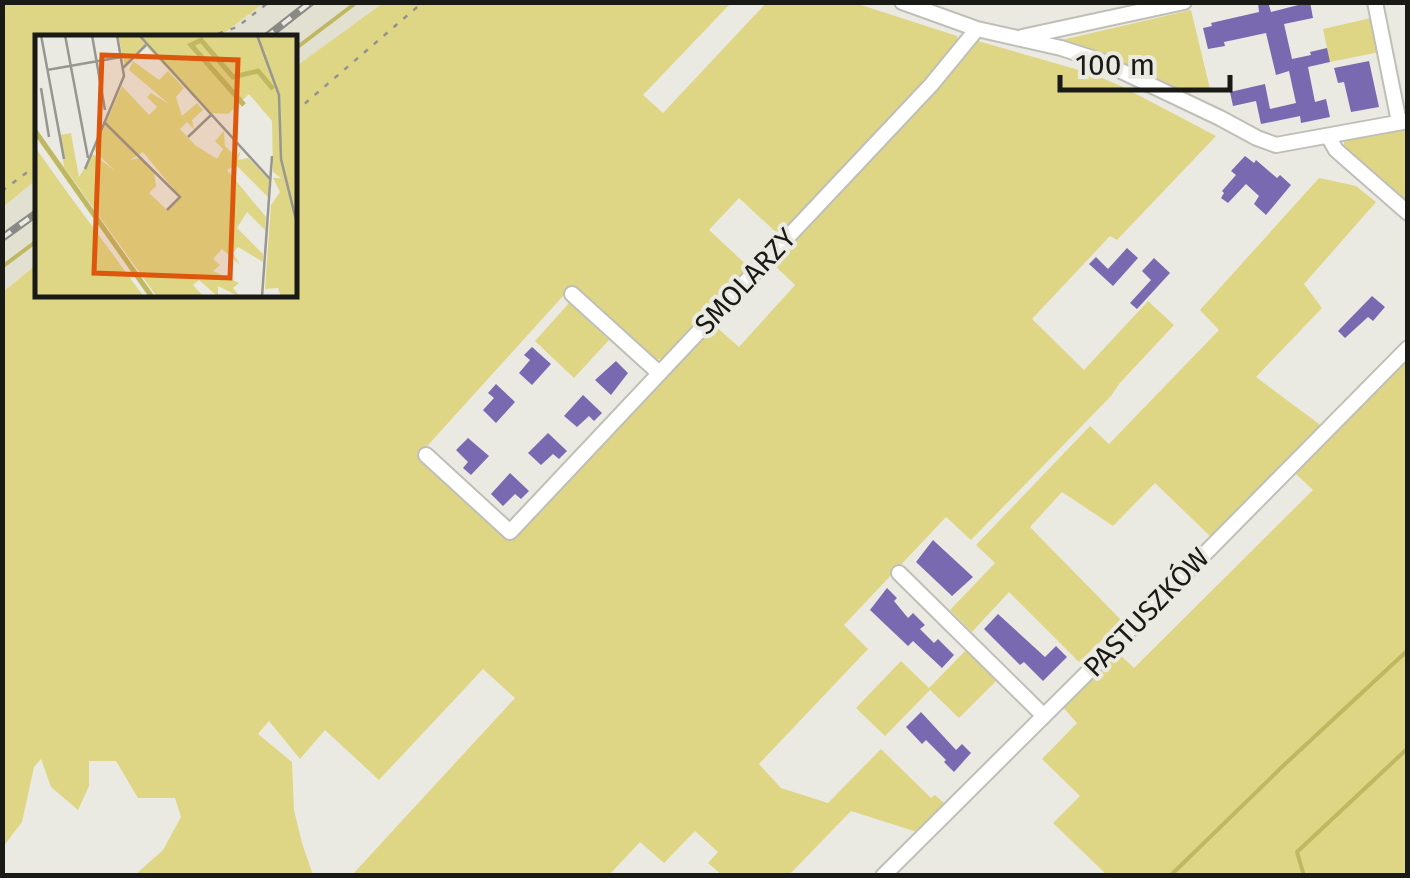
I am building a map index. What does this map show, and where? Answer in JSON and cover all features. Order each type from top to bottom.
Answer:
[{"type":"street","points":[[902,2],[977,28],[1098,60],[1276,145],[1403,122],[1374,2]]},
{"type":"street","points":[[1016,39],[1184,2]]},
{"type":"street","name":"SMOLARZY","points":[[426,455],[510,532],[931,85],[977,28]]},
{"type":"street","points":[[1328,136],[1336,150],[1408,213]]},
{"type":"street","points":[[572,294],[659,373]]},
{"type":"street","name":"PASTUSZKÓW","points":[[883,876],[1408,348]]},
{"type":"street","points":[[899,573],[1044,716]]},
{"type":"path","points":[[214,35],[237,27],[268,2]]},
{"type":"path","points":[[298,109],[424,2]]},
{"type":"path","points":[[2,192],[35,166]]},
{"type":"shaded area","points":[[3,2],[264,2],[222,35],[35,35],[35,181],[3,207]]},
{"type":"shaded area","points":[[264,3],[383,3],[298,65],[298,35],[223,35]]},
{"type":"shaded area","points":[[383,3],[731,3],[643,95],[663,113],[766,3],[855,3],[957,36],[960,46],[780,236],[739,198],[709,230],[751,269],[666,359],[654,359],[573,285],[420,454],[511,539],[713,324],[739,347],[795,285],[772,263],[978,41],[1093,74],[1216,136],[1117,240],[1110,236],[1032,319],[1084,370],[1148,301],[1174,325],[971,540],[946,517],[844,625],[868,649],[759,764],[781,788],[828,803],[881,749],[931,798],[935,795],[944,803],[917,832],[851,811],[789,875],[722,875],[708,863],[718,852],[695,831],[664,863],[640,842],[609,875],[352,875],[515,698],[483,669],[379,780],[325,730],[300,759],[269,721],[258,734],[292,762],[294,810],[313,875],[135,875],[163,850],[181,817],[175,798],[138,798],[116,761],[89,761],[89,786],[78,810],[51,787],[41,759],[34,767],[22,822],[3,847],[3,292],[35,266],[35,298],[298,298],[298,65]]},
{"type":"shaded area","points":[[1191,10],[1210,89],[1183,94],[1057,41]]},
{"type":"shaded area","points":[[1371,18],[1379,52],[1330,62],[1323,29]]},
{"type":"shaded area","points":[[1407,126],[1407,205],[1344,152],[1344,139]]},
{"type":"shaded area","points":[[1319,178],[1356,186],[1376,202],[1304,284],[1322,308],[1256,377],[1323,427],[1212,538],[1155,483],[1113,526],[1062,492],[1030,527],[1122,621],[1079,662],[1009,592],[972,632],[950,610],[995,563],[976,545],[1090,426],[1109,444],[1219,330],[1200,310]]},
{"type":"shaded area","points":[[35,181],[35,266],[3,292],[3,207]]},
{"type":"shaded area","points":[[569,303],[609,340],[574,378],[535,341]]},
{"type":"shaded area","points":[[1407,356],[1407,875],[1107,875],[1053,823],[1080,796],[1042,759],[1077,723],[1061,705],[1116,651],[1134,668],[1313,490],[1294,472]]},
{"type":"shaded area","points":[[966,650],[996,681],[959,718],[930,690],[885,736],[856,708],[901,661],[929,688]]},
{"type":"building","points":[[1258,2],[1268,2],[1271,12],[1310,2],[1313,18],[1284,24],[1292,59],[1327,48],[1330,62],[1308,67],[1315,102],[1326,99],[1330,117],[1301,123],[1300,116],[1261,124],[1256,101],[1233,106],[1230,92],[1265,84],[1270,109],[1296,103],[1289,71],[1276,75],[1266,33],[1208,49],[1203,28],[1259,12]]},
{"type":"building","points":[[1369,61],[1379,107],[1351,112],[1344,82],[1338,83],[1334,68]]},
{"type":"building","points":[[1245,156],[1291,185],[1266,215],[1254,204],[1259,196],[1246,184],[1228,203],[1221,198],[1236,175],[1231,171]]},
{"type":"building","points":[[1127,248],[1138,258],[1113,286],[1089,264],[1096,257],[1108,269]]},
{"type":"building","points":[[1154,258],[1170,273],[1137,309],[1130,303],[1151,280],[1142,271]]},
{"type":"building","points":[[1372,296],[1385,307],[1373,321],[1368,317],[1345,338],[1338,331]]},
{"type":"building","points":[[532,347],[551,364],[532,385],[519,373],[530,360],[524,355]]},
{"type":"building","points":[[616,361],[628,373],[611,395],[595,380]]},
{"type":"building","points":[[496,384],[515,402],[496,423],[483,410],[494,398],[488,393]]},
{"type":"building","points":[[583,395],[602,413],[594,421],[589,416],[577,427],[564,416]]},
{"type":"building","points":[[548,433],[567,451],[559,459],[553,454],[541,465],[528,453]]},
{"type":"building","points":[[468,438],[489,456],[471,475],[463,468],[468,462],[456,450]]},
{"type":"building","points":[[510,473],[529,491],[521,499],[515,494],[503,506],[491,494]]},
{"type":"building","points":[[933,540],[973,577],[952,596],[916,562]]},
{"type":"building","points":[[887,588],[908,618],[913,613],[925,625],[920,629],[954,655],[942,668],[913,641],[908,646],[870,610]]},
{"type":"building","points":[[998,614],[1045,657],[1056,646],[1067,657],[1043,681],[1024,662],[1020,665],[984,629]]},
{"type":"building","points":[[921,712],[956,750],[962,744],[971,753],[954,772],[926,740],[922,744],[906,727]]},
{"type":"waterway","points":[[298,47],[357,2]]},
{"type":"waterway","points":[[2,267],[35,242]]},
{"type":"waterway","points":[[1170,876],[1408,650]]},
{"type":"waterway","points":[[1304,876],[1297,852],[1408,748]]},
{"type":"railway","points":[[269,35],[311,2]]},
{"type":"railway","points":[[2,238],[35,214]]}]
